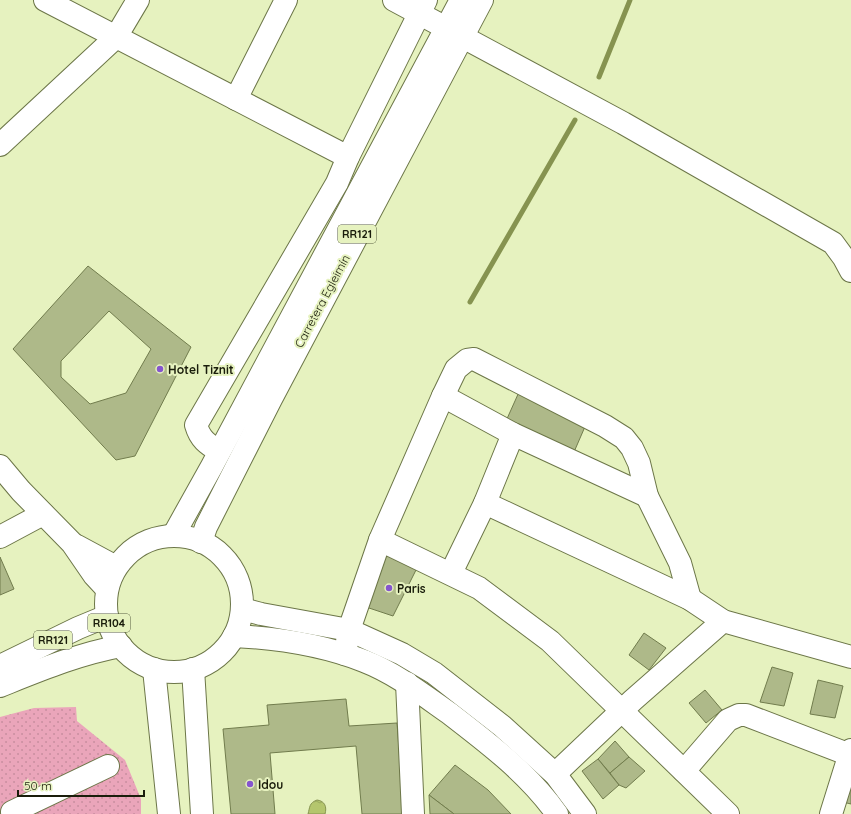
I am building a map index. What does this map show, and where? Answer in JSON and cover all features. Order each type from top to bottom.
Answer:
[{"type":"main road","points":[[45,0],[348,157]]},
{"type":"main road","points":[[0,145],[116,37],[138,0]]},
{"type":"main road","points":[[236,99],[286,0]]},
{"type":"main road","points":[[394,0],[422,7],[454,32],[623,124],[832,242],[844,258],[851,271]]},
{"type":"main road","name":"Carretera Egleimín","points":[[454,32],[461,0]]},
{"type":"main road","name":"Carretera Egleimín","points":[[201,542],[206,526],[262,393],[454,32],[482,0]]},
{"type":"main road","points":[[219,451],[205,443],[198,434],[196,425],[336,183],[422,7]]},
{"type":"main road","points":[[375,102],[408,118]]},
{"type":"main road","points":[[336,183],[365,199]]},
{"type":"main road","points":[[345,654],[349,630],[380,540],[443,396],[456,369],[466,360],[474,359],[624,438],[632,448],[639,463],[647,496],[680,563],[690,599]]},
{"type":"main road","points":[[226,374],[262,393]]},
{"type":"main road","name":"Carretera Egleimín","points":[[173,536],[219,451],[262,393]]},
{"type":"main road","points":[[443,396],[513,434],[647,496]]},
{"type":"main road","points":[[451,573],[485,503],[513,434]]},
{"type":"main road","points":[[1,469],[72,543],[94,575],[107,589]]},
{"type":"main road","points":[[485,503],[690,599],[723,621],[851,657]]},
{"type":"main road","points":[[0,537],[43,514]]},
{"type":"main road","name":"RR104","points":[[173,536],[187,537],[201,542],[221,555],[235,574],[242,597],[242,609],[239,623],[234,636],[223,651],[210,662],[193,669],[174,672],[154,669],[136,660],[121,646],[112,632],[106,607],[107,589],[111,578],[116,567],[127,554],[141,544],[151,540],[173,536]]},
{"type":"main road","points":[[380,540],[451,573],[479,588],[550,641],[728,814]]},
{"type":"main road","points":[[72,543],[116,567]]},
{"type":"main road","points":[[242,609],[349,630],[402,654],[434,673],[502,726],[555,774],[585,814]]},
{"type":"main road","name":"RR121","points":[[0,666],[78,628],[107,616]]},
{"type":"main road","points":[[555,774],[622,711],[723,621]]},
{"type":"main road","points":[[234,636],[263,638],[345,654],[383,670],[407,683],[495,749],[535,788],[557,814]]},
{"type":"main road","name":"RR121","points":[[0,686],[59,662],[100,650],[121,646]]},
{"type":"main road","points":[[154,669],[169,814]]},
{"type":"main road","points":[[193,669],[202,814]]},
{"type":"main road","points":[[407,683],[413,814]]},
{"type":"main road","points":[[684,771],[728,720],[739,715],[746,715],[850,752],[831,814]]},
{"type":"main road","points":[[8,810],[108,766]]},
{"type":"shaded area","points":[[76,707],[77,721],[125,760],[141,799],[141,814],[0,814],[0,717],[34,708]]},
{"type":"water","points":[[317,800],[325,805],[325,814],[308,814],[311,804]]},
{"type":"building","name":"Hotel Tiznit","points":[[88,266],[191,347],[135,456],[116,460],[13,349]],"holes":[[[109,311],[151,349],[126,393],[90,404],[61,377],[61,361]]]},
{"type":"building","points":[[519,392],[587,422],[574,452],[506,421]]},
{"type":"building","name":"Paris","points":[[385,552],[416,570],[393,616],[363,606]]},
{"type":"building","points":[[0,557],[14,589],[0,595]]},
{"type":"building","points":[[644,633],[666,648],[649,670],[629,655]]},
{"type":"building","points":[[772,667],[793,673],[784,706],[760,702]]},
{"type":"building","points":[[818,680],[843,686],[835,718],[810,714]]},
{"type":"building","points":[[705,690],[722,710],[706,723],[689,703]]},
{"type":"building","name":"Idou","points":[[346,699],[349,726],[397,723],[404,814],[362,814],[356,746],[270,753],[275,814],[231,814],[223,729],[269,725],[267,705]]},
{"type":"building","points":[[615,741],[629,757],[610,773],[598,759]]},
{"type":"building","points":[[629,757],[645,771],[626,788],[619,785],[610,773]]},
{"type":"building","points":[[598,759],[619,785],[603,799],[582,771]]},
{"type":"building","points":[[455,765],[488,790],[511,814],[454,814],[429,795]]},
{"type":"building","points":[[851,782],[851,804],[843,802]]},
{"type":"building","points":[[429,795],[454,814],[430,814]]},
{"type":"waterway","points":[[599,77],[630,0]]},
{"type":"waterway","points":[[470,302],[575,120]]},
{"type":"place","name":"Hotel Tiznit","points":[[160,369]]},
{"type":"place","name":"Paris","points":[[389,588]]},
{"type":"place","name":"Idou","points":[[250,784]]}]
